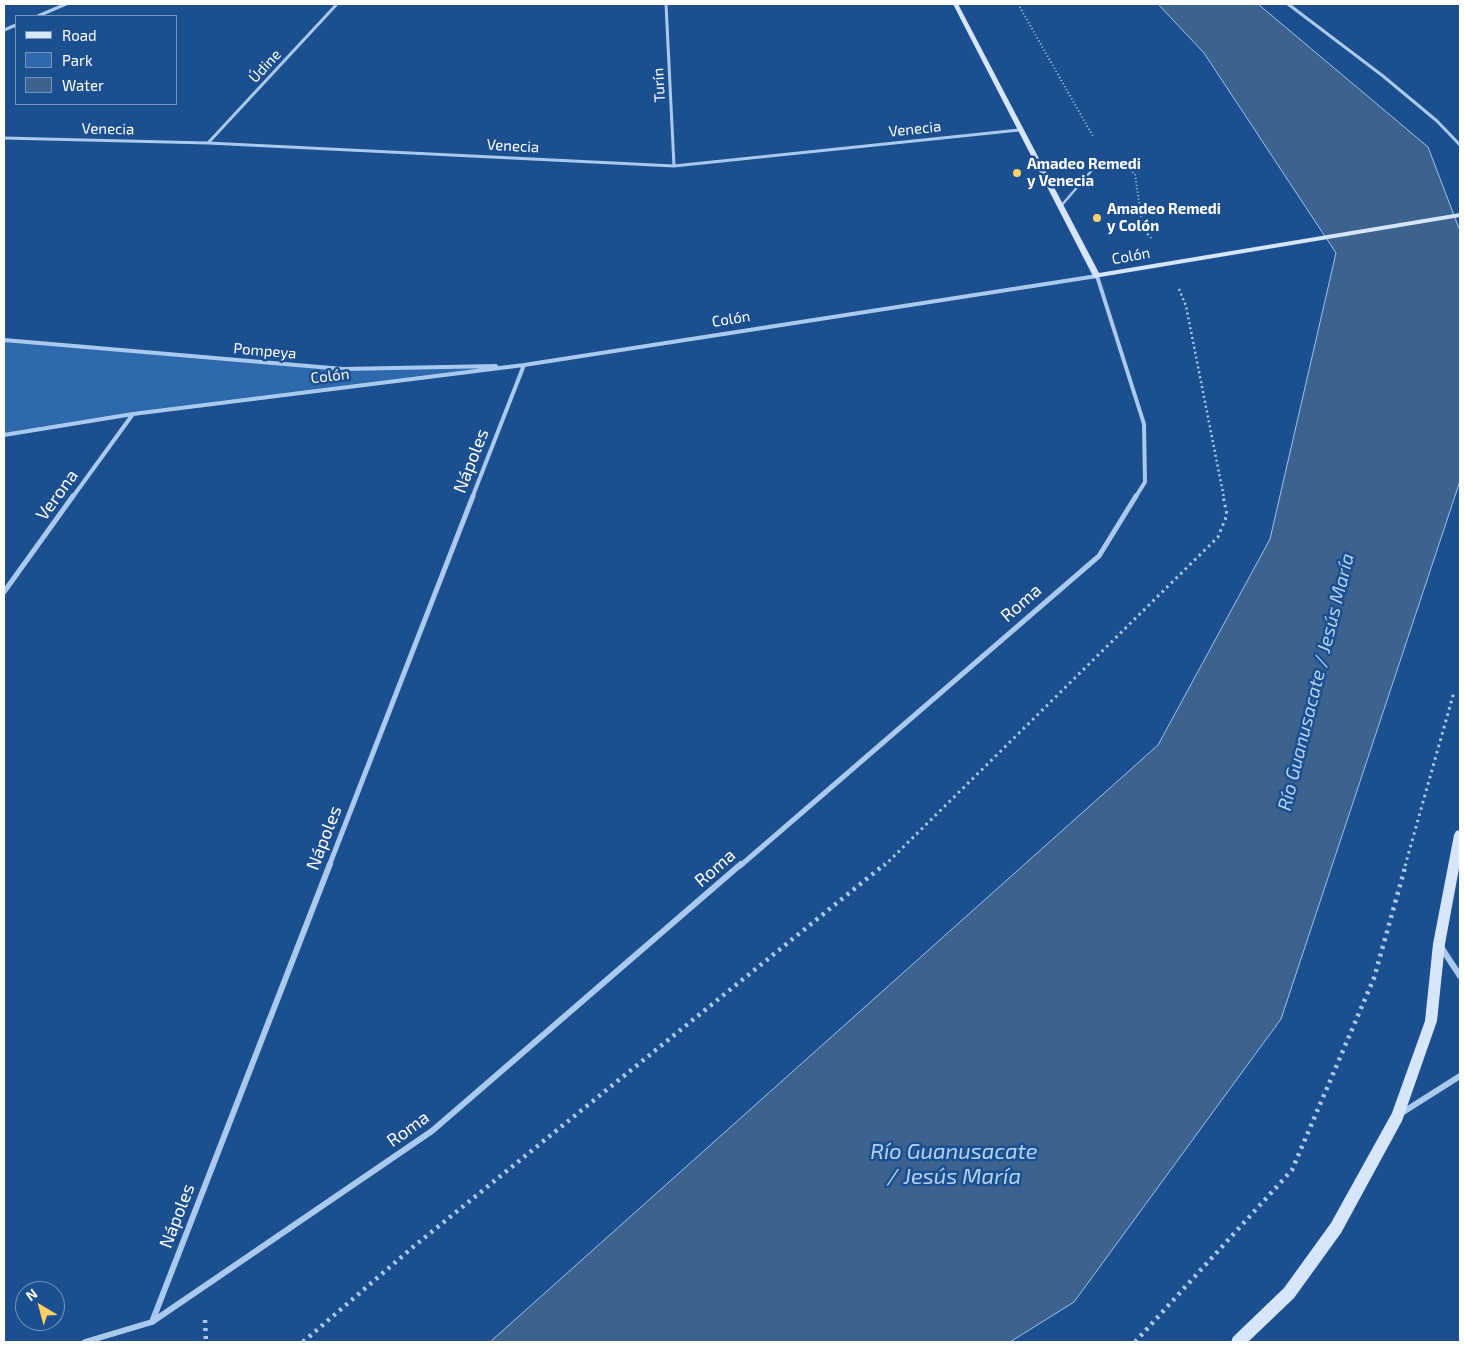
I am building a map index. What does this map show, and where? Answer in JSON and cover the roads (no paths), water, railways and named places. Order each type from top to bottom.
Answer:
[{"type":"street","points":[[40,15],[66,4]]},
{"type":"street","name":"Údine","points":[[208,143],[338,4]]},
{"type":"street","name":"Turín","points":[[666,4],[674,166]]},
{"type":"street","points":[[955,4],[1096,276]]},
{"type":"street","points":[[1288,4],[1383,76],[1437,121],[1460,145]]},
{"type":"street","name":"Venecia","points":[[4,138],[208,143],[674,166],[1020,130]]},
{"type":"street","name":"Colón","points":[[4,435],[133,414],[524,365],[1096,276],[1263,246],[1460,215]]},
{"type":"street","name":"Roma","points":[[85,1342],[152,1322],[432,1131],[1099,556],[1145,482],[1144,424],[1096,276]]},
{"type":"street","name":"Pompeya","points":[[4,340],[342,368],[524,365]]},
{"type":"street","name":"Nápoles","points":[[152,1322],[524,365]]},
{"type":"street","name":"Verona","points":[[4,592],[133,414]]},
{"type":"street","points":[[1238,1342],[1288,1293],[1336,1228],[1397,1116],[1431,1021],[1439,944],[1460,835]]},
{"type":"street","points":[[1439,944],[1460,976]]},
{"type":"street","points":[[1397,1116],[1460,1076]]},
{"type":"lane","points":[[1061,206],[1099,162]]},
{"type":"water","name":"Río Guanusacate / Jesús María","points":[[1158,4],[1258,4],[1428,147],[1460,231],[1460,481],[1281,1019],[1074,1302],[1010,1342],[490,1342],[1158,745],[1270,539],[1336,253],[1204,53]]},
{"type":"place","name":"Amadeo Remedi y Venecia","points":[[1017,173]]},
{"type":"place","name":"Amadeo Remedi y Colón","points":[[1097,218]]}]
